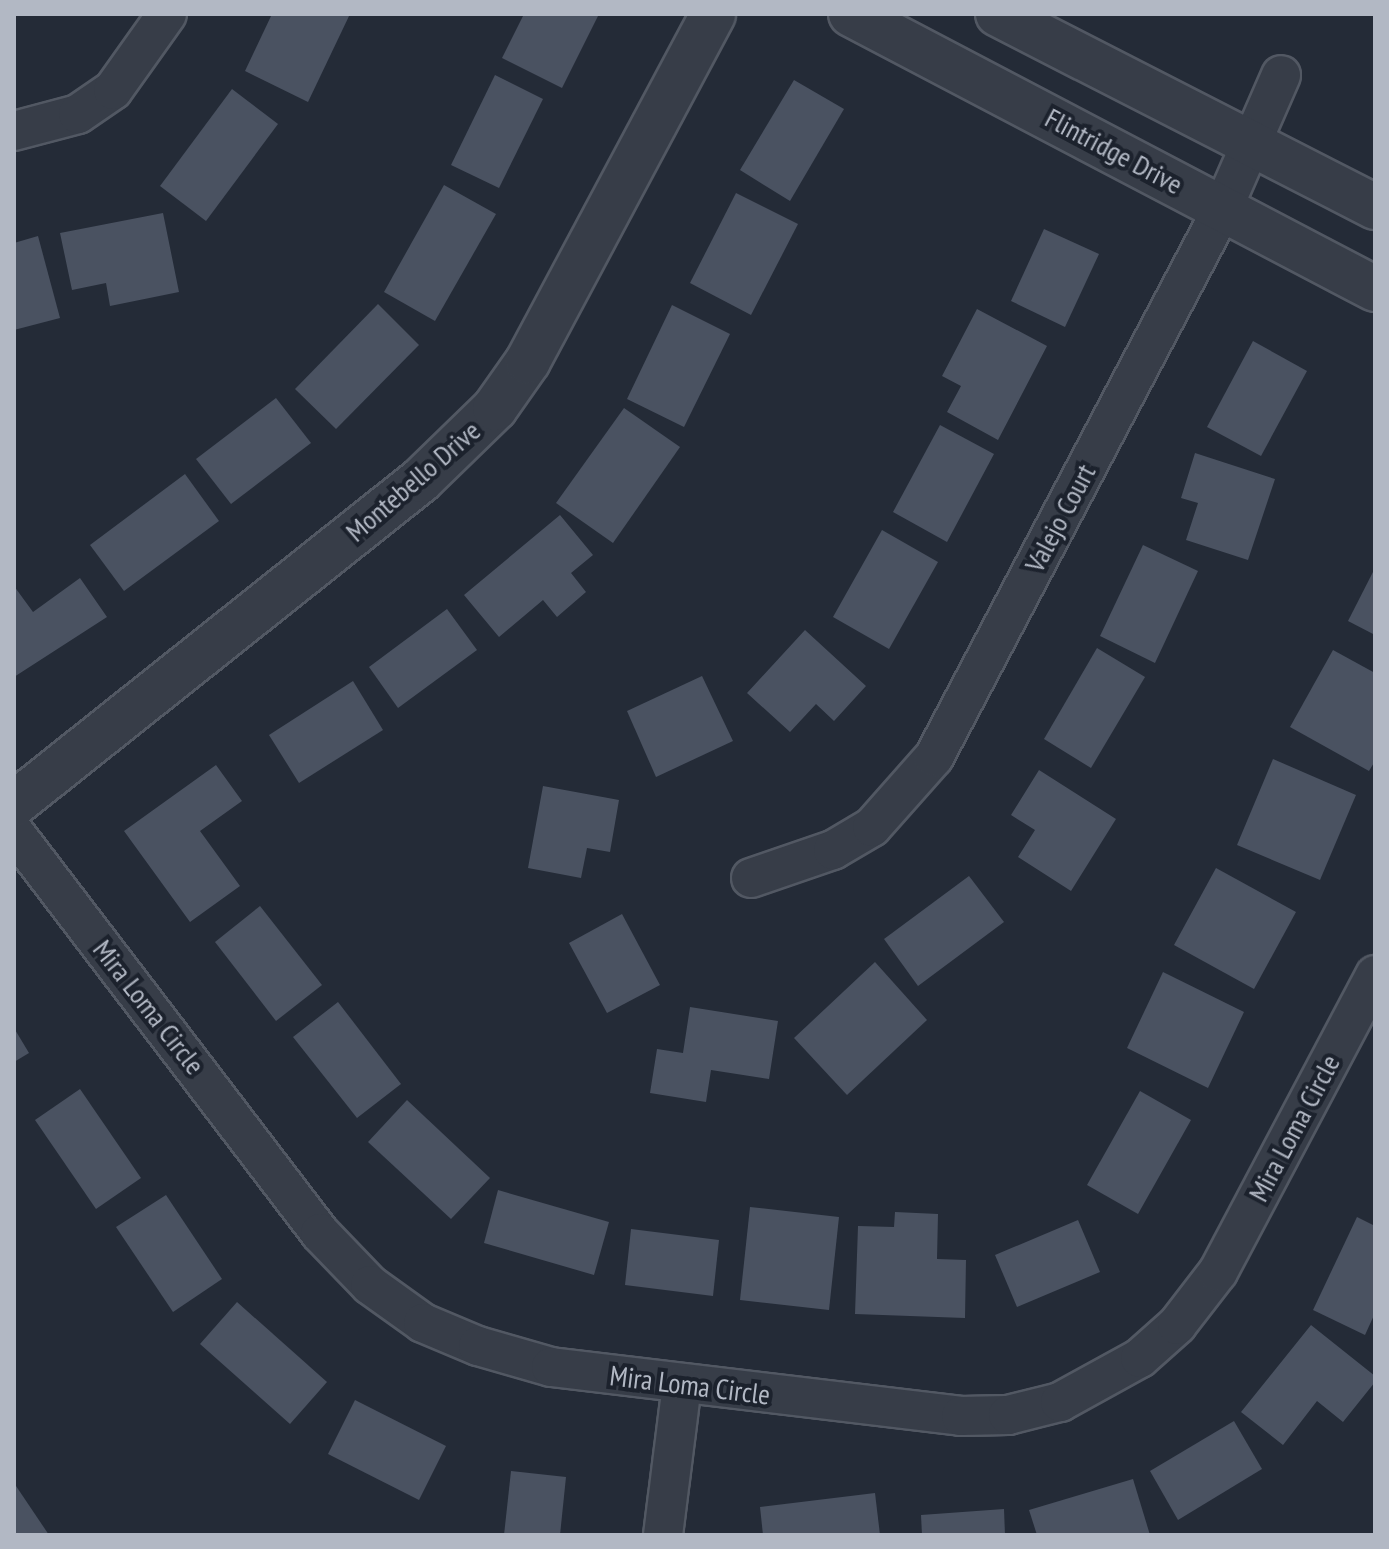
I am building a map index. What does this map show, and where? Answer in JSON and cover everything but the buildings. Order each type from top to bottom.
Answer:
[{"type":"street","points":[[14,131],[78,114],[113,90],[167,14]]},
{"type":"street","name":"Montebello Drive","points":[[14,804],[421,480],[495,408],[528,361],[713,14]]},
{"type":"street","name":"Flintridge Drive","points":[[851,14],[1375,289]]},
{"type":"street","points":[[998,14],[1375,207]]},
{"type":"street","name":"Valejo Court","points":[[751,878],[833,850],[872,827],[934,757],[1223,208],[1281,75]]},
{"type":"street","name":"Mira Loma Circle","points":[[14,832],[320,1233],[370,1285],[423,1323],[478,1346],[551,1367],[961,1416],[1008,1415],[1060,1402],[1140,1358],[1177,1325],[1218,1272],[1375,975]]},
{"type":"street","points":[[663,1535],[682,1385]]}]
